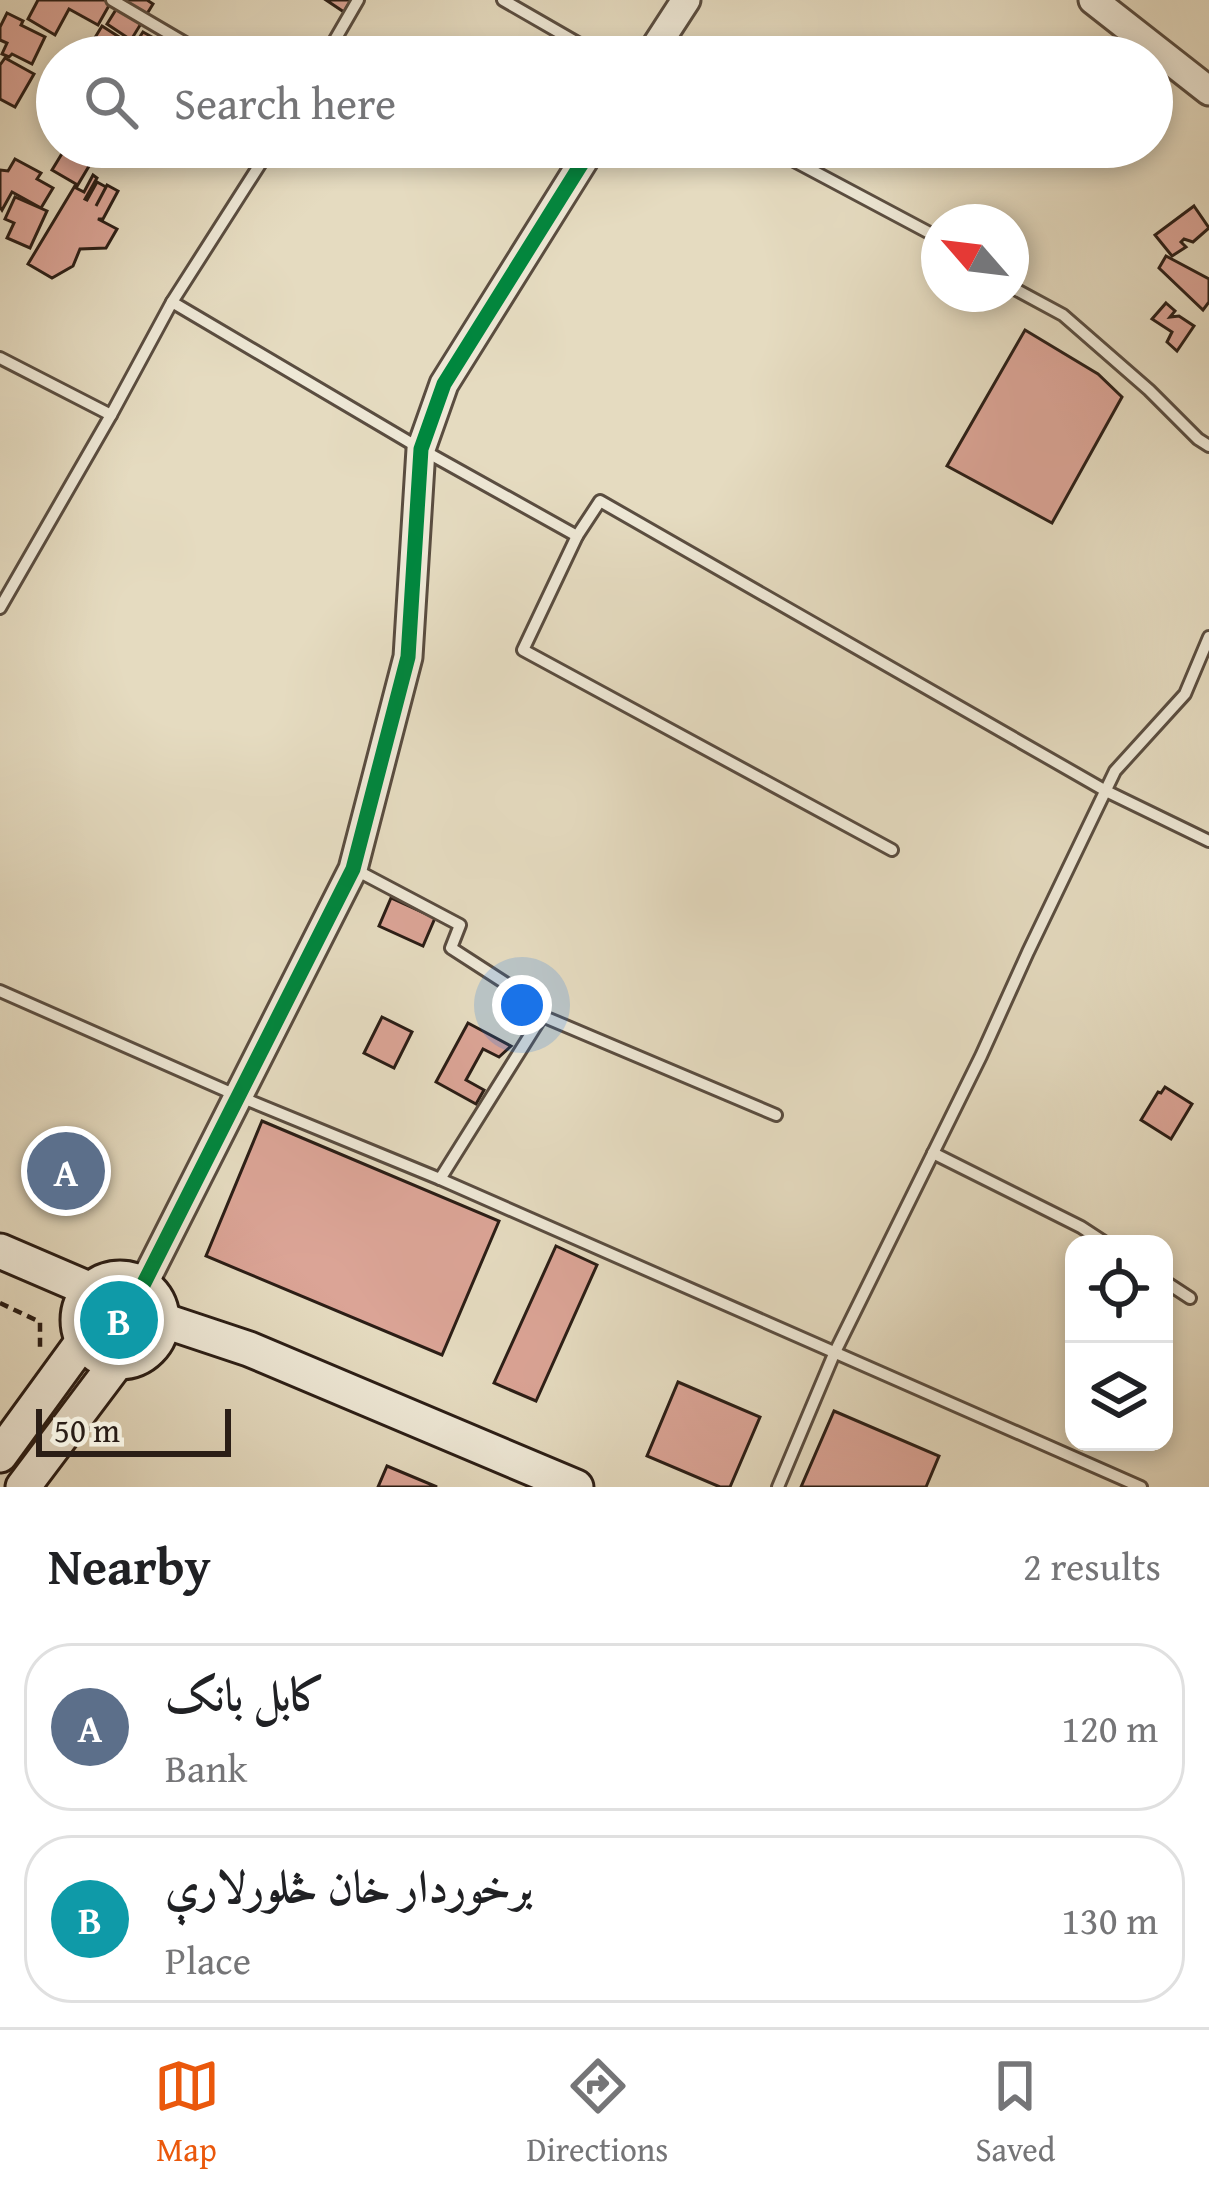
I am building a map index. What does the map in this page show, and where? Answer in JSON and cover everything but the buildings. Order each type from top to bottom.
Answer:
[{"type":"main road","points":[[0,1251],[91,1290]]},
{"type":"main road","points":[[116,1279],[142,1285],[160,1306],[162,1320],[154,1346],[131,1361],[104,1359],[92,1352],[79,1328],[83,1301],[91,1290],[116,1279]]},
{"type":"main road","points":[[162,1320],[249,1349],[576,1487]]},
{"type":"main road","points":[[0,1455],[83,1341]]},
{"type":"main road","points":[[23,1487],[117,1362]]},
{"type":"street","points":[[663,36],[686,0]]},
{"type":"street","points":[[1093,0],[1139,36]]},
{"type":"street","points":[[1173,63],[1209,91]]},
{"type":"street","points":[[142,1285],[353,869],[408,657],[421,449],[444,384],[579,168]]},
{"type":"lane","points":[[112,0],[173,36]]},
{"type":"lane","points":[[337,36],[358,0]]},
{"type":"lane","points":[[502,0],[565,36]]},
{"type":"lane","points":[[0,608],[172,302],[258,168]]},
{"type":"lane","points":[[807,168],[921,228]]},
{"type":"lane","points":[[1029,297],[1063,315],[1209,446]]},
{"type":"lane","points":[[172,302],[577,536]]},
{"type":"lane","points":[[0,358],[112,415]]},
{"type":"lane","points":[[892,850],[524,650],[577,536],[600,501],[1106,791],[1209,841]]},
{"type":"lane","points":[[778,1487],[834,1354],[1115,771],[1185,694],[1209,638]]},
{"type":"lane","points":[[353,869],[460,925],[451,948],[533,1001],[542,1016],[776,1115]]},
{"type":"lane","points":[[0,991],[1141,1487]]},
{"type":"lane","points":[[440,1179],[542,1016]]},
{"type":"lane","points":[[933,1153],[1094,1235]]},
{"type":"lane","points":[[1173,1287],[1190,1298]]},
{"type":"path","points":[[0,1303],[40,1322],[40,1355]]},
{"type":"cycle path","points":[[143,1285],[353,869],[408,657],[421,449],[444,384],[579,168]]},
{"type":"place","name":"کابل بانک","points":[[66,1171]]},
{"type":"place","name":"برخوردار خان څلورلارې","points":[[119,1320]]}]
